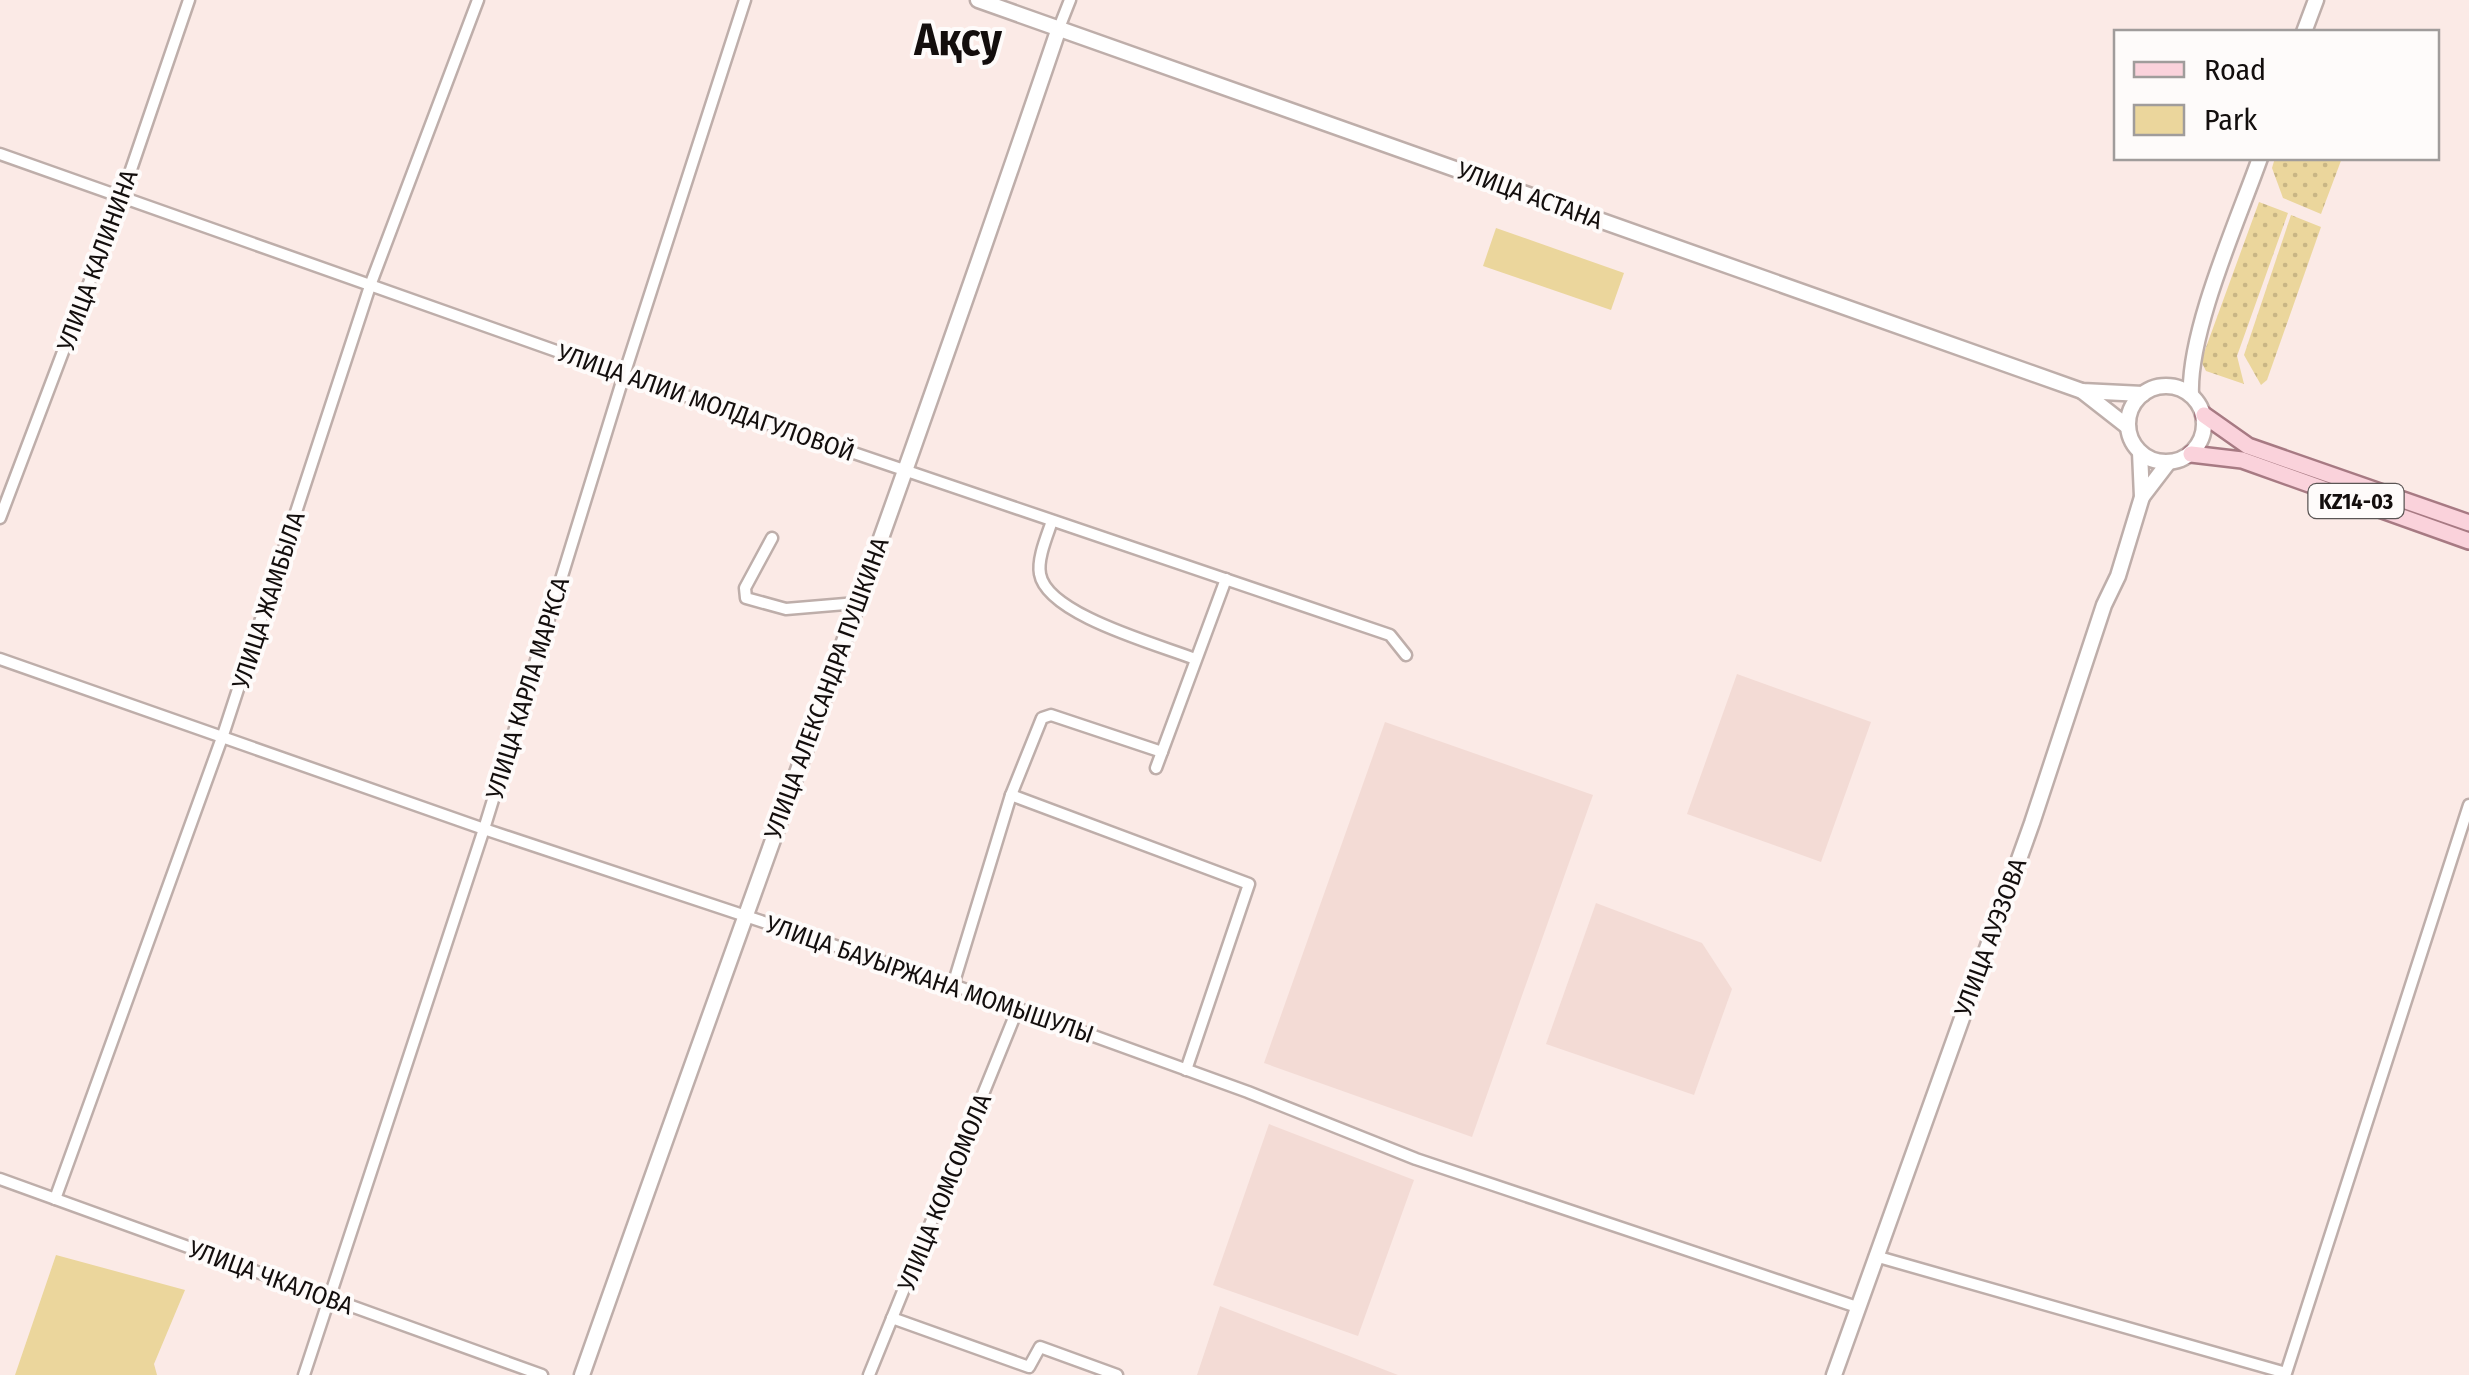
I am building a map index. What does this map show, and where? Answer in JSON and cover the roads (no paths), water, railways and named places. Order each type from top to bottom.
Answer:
[{"type":"main road","name":"KZ14-03","points":[[2204,415],[2248,446],[2469,523]]},
{"type":"main road","name":"KZ14-03","points":[[2191,454],[2242,460],[2469,541]]},
{"type":"street","name":"УЛИЦА КАЛИНИНА","points":[[0,518],[122,196],[189,0]]},
{"type":"street","name":"УЛИЦА ЖАМБЫЛА","points":[[56,1199],[223,735],[371,283],[478,0]]},
{"type":"street","name":"УЛИЦА КАРЛА МАРКСА","points":[[304,1375],[484,829],[745,0]]},
{"type":"street","name":"УЛИЦА АСТАНА","points":[[978,0],[2082,390]]},
{"type":"street","name":"УЛИЦА АЛЕКСАНДРА ПУШКИНА","points":[[582,1375],[1070,0]]},
{"type":"street","points":[[2305,30],[2316,0]]},
{"type":"street","name":"УЛИЦА АЛИИ МОЛДАГУЛОВОЙ","points":[[0,154],[624,375],[1390,635],[1406,655]]},
{"type":"street","points":[[2142,497],[2168,463],[2191,454],[2203,436],[2204,415],[2192,395],[2190,369],[2259,160]]},
{"type":"street","points":[[2082,390],[2143,394],[2190,369]]},
{"type":"street","points":[[2163,386],[2192,395]]},
{"type":"street","points":[[2082,390],[2128,427]]},
{"type":"street","points":[[2143,394],[2131,409],[2128,427],[2132,441],[2153,460],[2168,463]]},
{"type":"street","points":[[2140,452],[2142,497]]},
{"type":"street","name":"УЛИЦА АУЭЗОВА","points":[[1834,1375],[2032,822],[2142,497]]},
{"type":"street","points":[[1052,521],[1038,570],[1042,582],[1062,603],[1084,616],[1195,659]]},
{"type":"street","points":[[772,538],[745,588],[746,598],[786,609],[856,604]]},
{"type":"street","points":[[1156,768],[1226,580]]},
{"type":"street","name":"УЛИЦА БАУЫРЖАНА МОМЫШУЛЫ","points":[[0,659],[484,829],[1018,1008],[1416,1159],[1857,1307]]},
{"type":"street","points":[[952,985],[1012,795],[1042,718],[1052,714],[1162,752]]},
{"type":"street","points":[[1012,795],[1250,884],[1186,1070]]},
{"type":"street","points":[[1875,1256],[2286,1373],[2469,805]]},
{"type":"street","name":"УЛИЦА КОМСОМОЛА","points":[[870,1375],[1018,1008]]},
{"type":"street","name":"УЛИЦА ЧКАЛОВА","points":[[0,1178],[542,1375]]},
{"type":"street","points":[[892,1318],[1030,1368],[1040,1346],[1117,1375]]},
{"type":"district","name":"Ақсу","points":[[958,39]]}]
